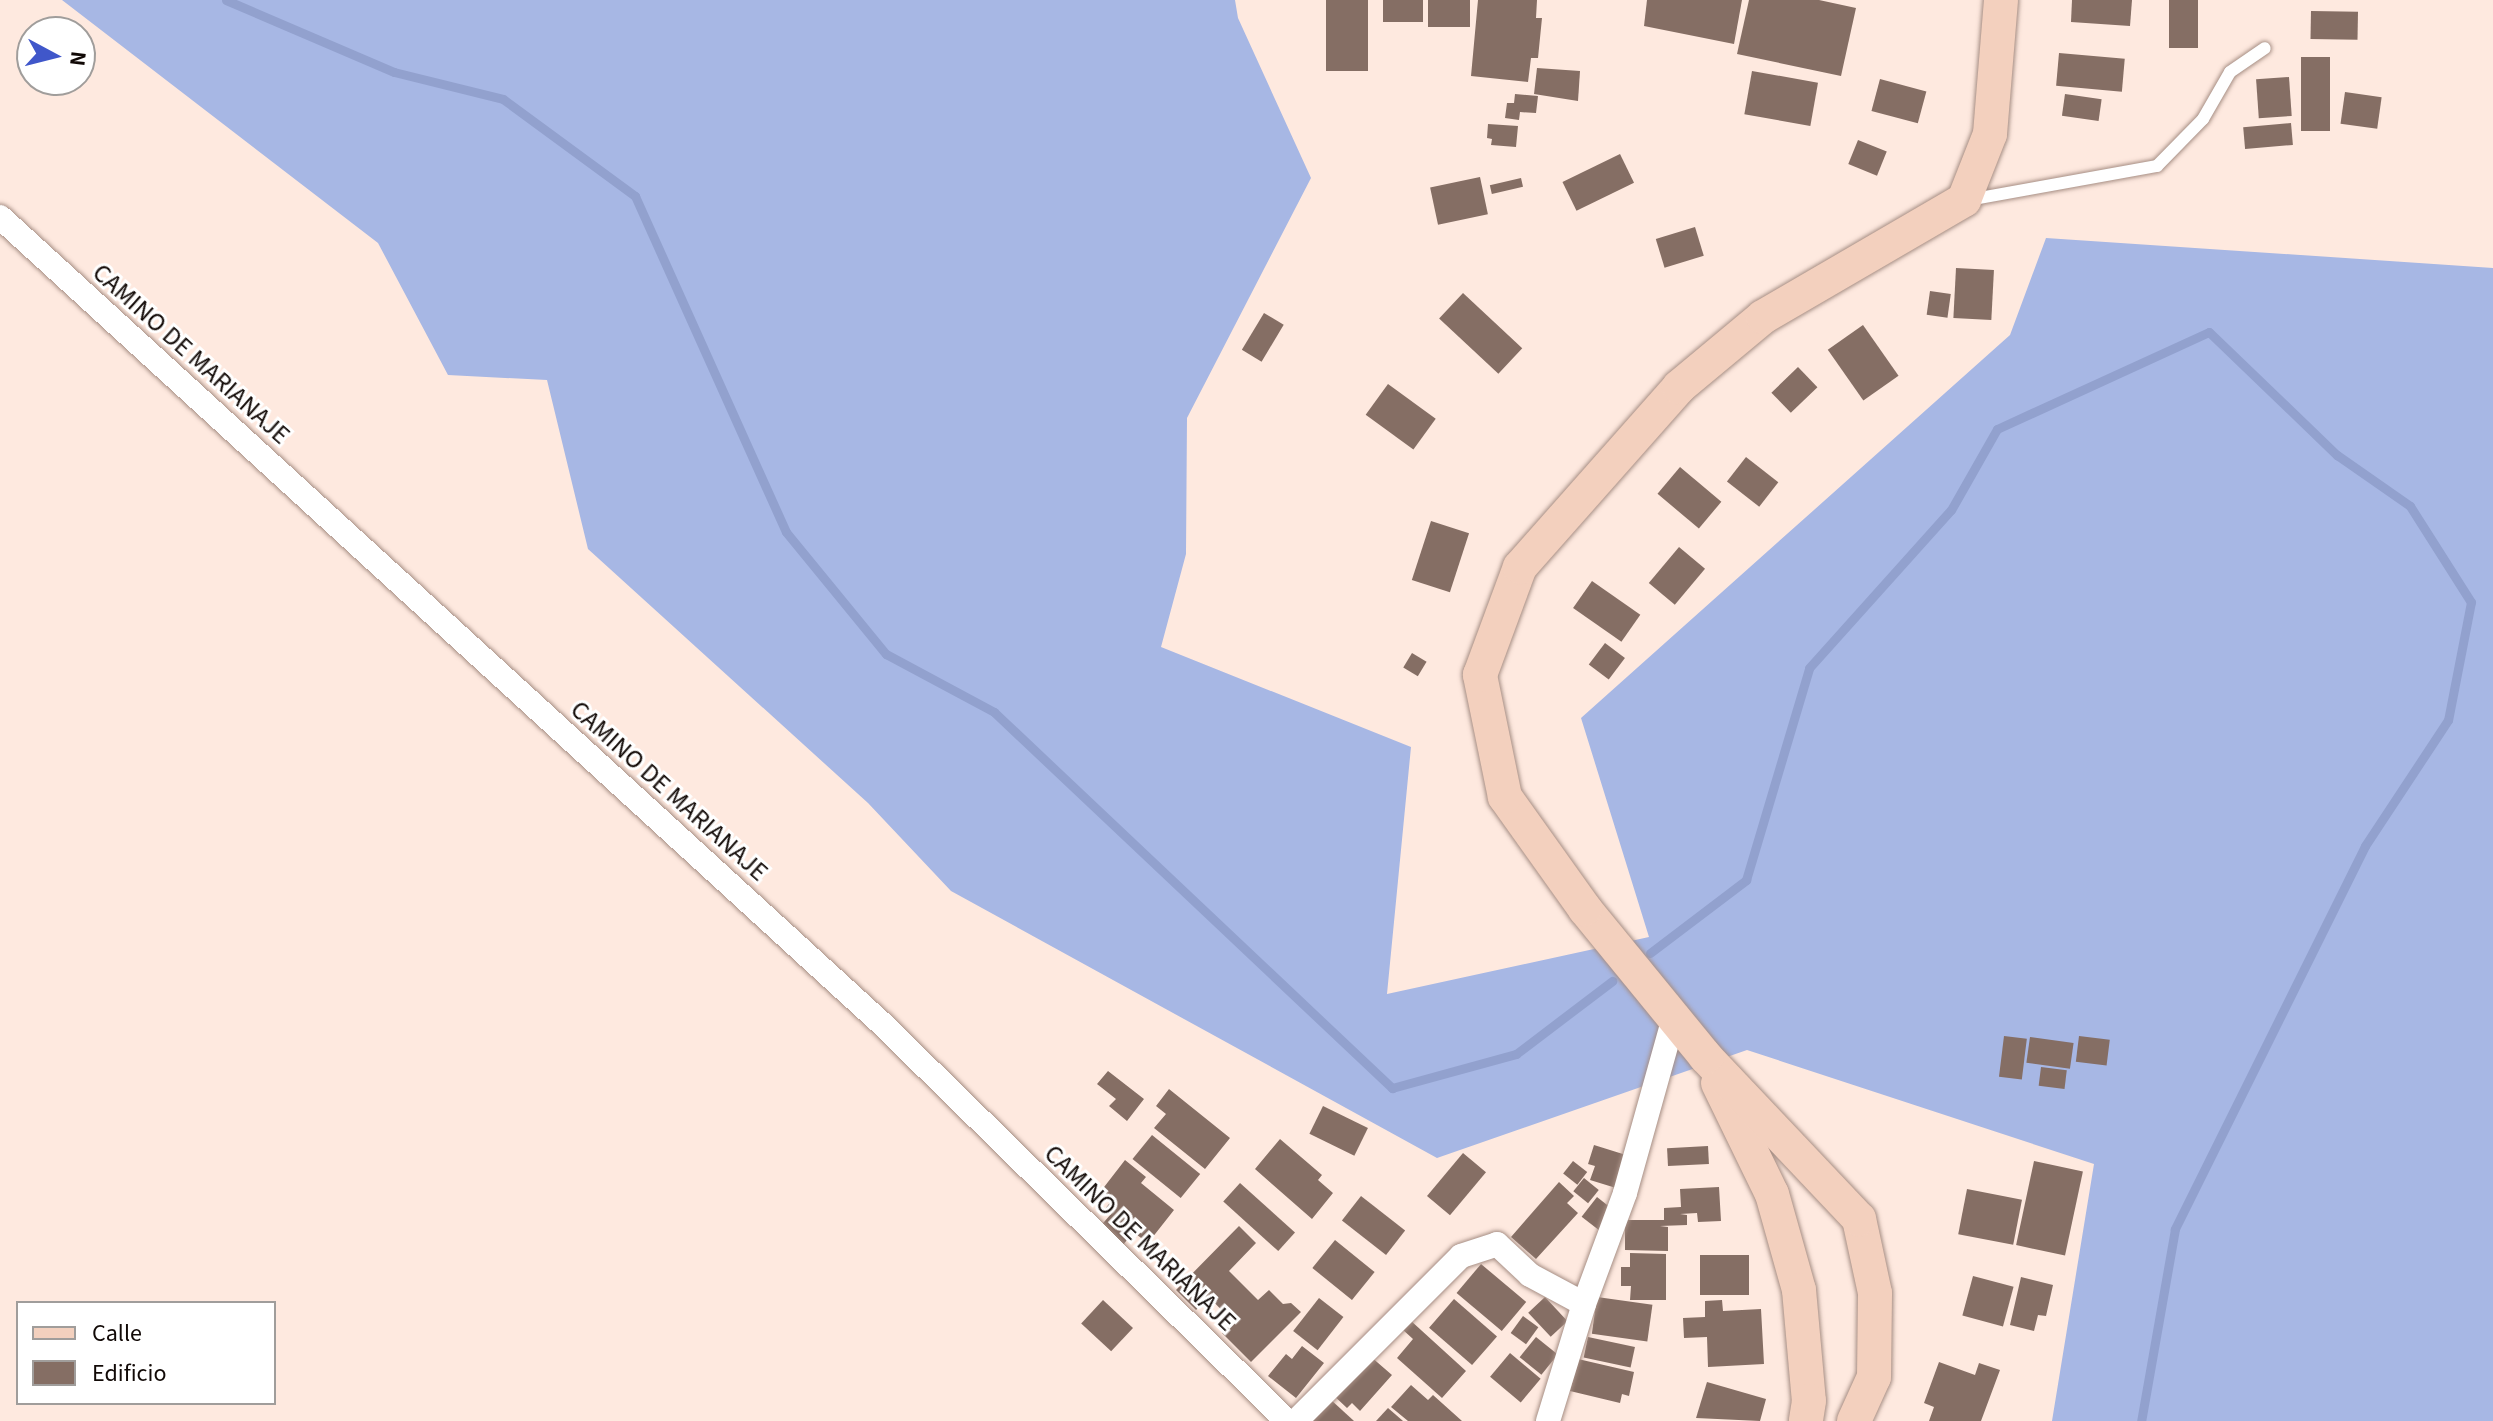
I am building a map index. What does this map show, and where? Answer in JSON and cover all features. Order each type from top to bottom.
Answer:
[{"type":"street","points":[[1854,1421],[1874,1377],[1875,1293],[1859,1219],[1706,1057],[1585,909],[1505,797],[1480,675],[1520,567],[1679,387],[1763,317],[1964,200],[1990,134],[2001,0]]},
{"type":"street","name":"CAMINO DE MARIANAJE","points":[[0,217],[878,1020],[1287,1421]]},
{"type":"street","points":[[1548,1421],[1584,1304],[1625,1193],[1674,1018]]},
{"type":"street","points":[[1706,1057],[1772,1194],[1799,1290],[1809,1401],[1806,1421]]},
{"type":"street","points":[[1296,1421],[1461,1256],[1497,1244],[1530,1275],[1584,1304]]},
{"type":"lane","points":[[1964,200],[2157,166],[2203,119],[2230,72],[2265,48]]},
{"type":"shaded area","points":[[62,0],[1235,0],[1238,18],[1311,178],[1187,418],[1186,554],[1161,647],[1411,747],[1387,994],[1649,937],[1581,718],[2010,335],[2046,238],[2493,268],[2493,1421],[2052,1421],[2094,1164],[1747,1050],[1437,1158],[951,891],[868,803],[588,549],[547,380],[448,375],[378,243],[96,26],[96,16],[83,16]]},
{"type":"building","points":[[1326,0],[1368,0],[1368,71],[1326,71]]},
{"type":"building","points":[[1383,0],[1423,0],[1423,22],[1383,22]]},
{"type":"building","points":[[1428,0],[1470,0],[1470,27],[1428,27]]},
{"type":"building","points":[[1478,0],[1537,0],[1536,18],[1542,18],[1538,58],[1531,58],[1528,82],[1471,76]]},
{"type":"building","points":[[1647,0],[1742,0],[1734,44],[1644,26]]},
{"type":"building","points":[[1749,0],[1819,0],[1856,8],[1841,76],[1737,54]]},
{"type":"building","points":[[2072,0],[2132,0],[2130,26],[2071,22]]},
{"type":"building","points":[[2169,0],[2198,0],[2198,48],[2169,48]]},
{"type":"building","points":[[2311,11],[2358,12],[2358,40],[2311,39]]},
{"type":"building","points":[[2059,53],[2125,59],[2122,92],[2056,86]]},
{"type":"building","points":[[2301,57],[2330,57],[2330,131],[2301,131]]},
{"type":"building","points":[[1537,68],[1580,71],[1578,101],[1534,94]]},
{"type":"building","points":[[1752,71],[1818,83],[1810,126],[1744,114]]},
{"type":"building","points":[[2289,77],[2292,116],[2259,118],[2256,79]]},
{"type":"building","points":[[1880,79],[1926,91],[1918,123],[1871,111]]},
{"type":"building","points":[[2345,92],[2382,97],[2377,129],[2341,124]]},
{"type":"building","points":[[1515,94],[1538,96],[1536,113],[1520,112],[1519,120],[1505,118],[1507,103],[1514,103]]},
{"type":"building","points":[[2065,94],[2102,99],[2099,121],[2062,116]]},
{"type":"building","points":[[2291,123],[2293,145],[2245,149],[2243,127]]},
{"type":"building","points":[[1488,124],[1518,126],[1516,147],[1491,145],[1492,139],[1487,138]]},
{"type":"building","points":[[1858,140],[1887,152],[1877,176],[1848,164]]},
{"type":"building","points":[[1620,154],[1634,183],[1577,211],[1562,182]]},
{"type":"building","points":[[1480,177],[1488,214],[1438,225],[1430,188]]},
{"type":"building","points":[[1521,178],[1523,187],[1492,194],[1490,185]]},
{"type":"building","points":[[1695,227],[1704,256],[1665,268],[1656,239]]},
{"type":"building","points":[[1956,268],[1994,270],[1991,320],[1953,318]]},
{"type":"building","points":[[1930,291],[1951,294],[1947,318],[1927,315]]},
{"type":"building","points":[[1463,293],[1522,348],[1498,374],[1439,319]]},
{"type":"building","points":[[1264,313],[1284,325],[1262,362],[1242,350]]},
{"type":"building","points":[[1863,325],[1899,376],[1863,400],[1828,350]]},
{"type":"building","points":[[1798,367],[1817,387],[1791,413],[1771,393]]},
{"type":"building","points":[[1388,384],[1436,419],[1413,449],[1366,415]]},
{"type":"building","points":[[1746,457],[1778,482],[1759,507],[1727,481]]},
{"type":"building","points":[[1680,467],[1721,502],[1699,529],[1658,494]]},
{"type":"building","points":[[1431,521],[1469,533],[1450,592],[1412,580]]},
{"type":"building","points":[[1679,547],[1705,569],[1675,605],[1649,583]]},
{"type":"building","points":[[1592,581],[1640,615],[1621,642],[1573,608]]},
{"type":"building","points":[[1605,643],[1625,658],[1609,680],[1589,665]]},
{"type":"building","points":[[1412,653],[1427,662],[1418,676],[1403,668]]},
{"type":"building","points":[[2004,1036],[2027,1039],[2022,1079],[1999,1077]]},
{"type":"building","points":[[2079,1036],[2110,1040],[2107,1066],[2076,1062]]},
{"type":"building","points":[[2030,1037],[2074,1043],[2070,1069],[2026,1063]]},
{"type":"building","points":[[2041,1067],[2067,1070],[2064,1089],[2039,1086]]},
{"type":"building","points":[[1108,1071],[1144,1099],[1127,1121],[1109,1106],[1116,1099],[1097,1084]]},
{"type":"building","points":[[1169,1089],[1230,1138],[1205,1169],[1154,1128],[1166,1114],[1156,1106]]},
{"type":"building","points":[[1323,1106],[1368,1128],[1354,1156],[1309,1134]]},
{"type":"building","points":[[1152,1135],[1200,1174],[1181,1198],[1132,1159]]},
{"type":"building","points":[[1280,1139],[1322,1175],[1318,1180],[1333,1193],[1312,1219],[1255,1169]]},
{"type":"building","points":[[1594,1145],[1626,1155],[1616,1188],[1590,1180],[1595,1166],[1588,1164]]},
{"type":"building","points":[[1708,1146],[1709,1164],[1668,1166],[1667,1148]]},
{"type":"building","points":[[1463,1153],[1486,1172],[1450,1215],[1427,1196]]},
{"type":"building","points":[[1125,1160],[1146,1177],[1141,1183],[1174,1210],[1148,1243],[1133,1232],[1120,1249],[1097,1230],[1111,1214],[1105,1209],[1112,1200],[1101,1191]]},
{"type":"building","points":[[1573,1161],[1587,1172],[1577,1185],[1563,1174]]},
{"type":"building","points":[[2034,1161],[2083,1171],[2065,1256],[2016,1245]]},
{"type":"building","points":[[1584,1178],[1599,1190],[1588,1203],[1573,1191]]},
{"type":"building","points":[[1559,1182],[1574,1196],[1567,1203],[1578,1213],[1536,1259],[1511,1237]]},
{"type":"building","points":[[1240,1183],[1295,1233],[1278,1251],[1223,1202]]},
{"type":"building","points":[[1719,1187],[1721,1221],[1698,1222],[1697,1213],[1680,1214],[1687,1215],[1687,1225],[1660,1226],[1668,1227],[1668,1251],[1625,1250],[1625,1220],[1664,1220],[1664,1208],[1681,1207],[1680,1189]]},
{"type":"building","points":[[1967,1189],[2022,1200],[2013,1245],[1958,1234]]},
{"type":"building","points":[[1361,1196],[1405,1230],[1386,1255],[1342,1220]]},
{"type":"building","points":[[1597,1197],[1615,1211],[1600,1231],[1582,1217]]},
{"type":"building","points":[[1239,1226],[1256,1243],[1229,1271],[1258,1300],[1269,1290],[1283,1304],[1291,1303],[1301,1312],[1251,1362],[1222,1333],[1233,1322],[1209,1297],[1196,1310],[1176,1290]]},
{"type":"building","points":[[1335,1240],[1375,1272],[1352,1300],[1312,1268]]},
{"type":"building","points":[[1630,1253],[1666,1254],[1666,1300],[1630,1300],[1631,1286],[1621,1286],[1621,1267],[1630,1267]]},
{"type":"building","points":[[1700,1255],[1749,1255],[1749,1295],[1700,1295]]},
{"type":"building","points":[[1481,1264],[1526,1302],[1502,1331],[1457,1293]]},
{"type":"building","points":[[1973,1276],[2014,1287],[2003,1326],[1962,1316]]},
{"type":"building","points":[[2021,1277],[2053,1285],[2046,1316],[2038,1315],[2034,1331],[2010,1325]]},
{"type":"building","points":[[1545,1297],[1568,1321],[1551,1337],[1528,1313]]},
{"type":"building","points":[[1597,1297],[1652,1305],[1647,1341],[1592,1334]]},
{"type":"building","points":[[1319,1298],[1343,1317],[1318,1350],[1293,1331]]},
{"type":"building","points":[[1454,1299],[1497,1336],[1472,1365],[1429,1328]]},
{"type":"building","points":[[1103,1300],[1133,1328],[1111,1351],[1081,1323]]},
{"type":"building","points":[[1722,1300],[1723,1311],[1761,1309],[1764,1364],[1708,1367],[1707,1337],[1684,1338],[1683,1318],[1705,1317],[1705,1301]]},
{"type":"building","points":[[1523,1316],[1538,1327],[1526,1344],[1511,1333]]},
{"type":"building","points":[[1410,1320],[1466,1371],[1442,1398],[1397,1358],[1413,1339],[1402,1329]]},
{"type":"building","points":[[1536,1337],[1558,1355],[1541,1375],[1520,1357]]},
{"type":"building","points":[[1588,1337],[1635,1347],[1631,1368],[1584,1358]]},
{"type":"building","points":[[1302,1346],[1324,1363],[1296,1398],[1268,1376],[1286,1354],[1292,1359]]},
{"type":"building","points":[[1510,1353],[1541,1379],[1521,1402],[1490,1377]]},
{"type":"building","points":[[1370,1356],[1392,1375],[1360,1411],[1352,1403],[1347,1408],[1331,1393]]},
{"type":"building","points":[[1578,1359],[1634,1372],[1629,1396],[1622,1394],[1620,1403],[1570,1391]]},
{"type":"building","points":[[1939,1362],[1975,1375],[1979,1363],[2000,1370],[1981,1421],[1929,1421],[1934,1407],[1924,1403]]},
{"type":"building","points":[[1707,1382],[1766,1399],[1760,1421],[1696,1418]]},
{"type":"building","points":[[1411,1385],[1428,1400],[1433,1395],[1462,1421],[1408,1421],[1391,1407]]},
{"type":"building","points":[[1330,1399],[1354,1421],[1310,1421]]},
{"type":"building","points":[[1388,1408],[1403,1421],[1376,1421]]},
{"type":"waterway","points":[[226,0],[394,72],[503,99],[635,196],[786,532],[886,654],[994,712],[1392,1088],[1516,1054],[1612,981]]},
{"type":"waterway","points":[[1650,953],[1746,880],[1809,668],[1951,510],[1997,429],[2209,332],[2337,455],[2410,506],[2471,602],[2448,720],[2365,846],[2175,1229],[2141,1421]]}]
